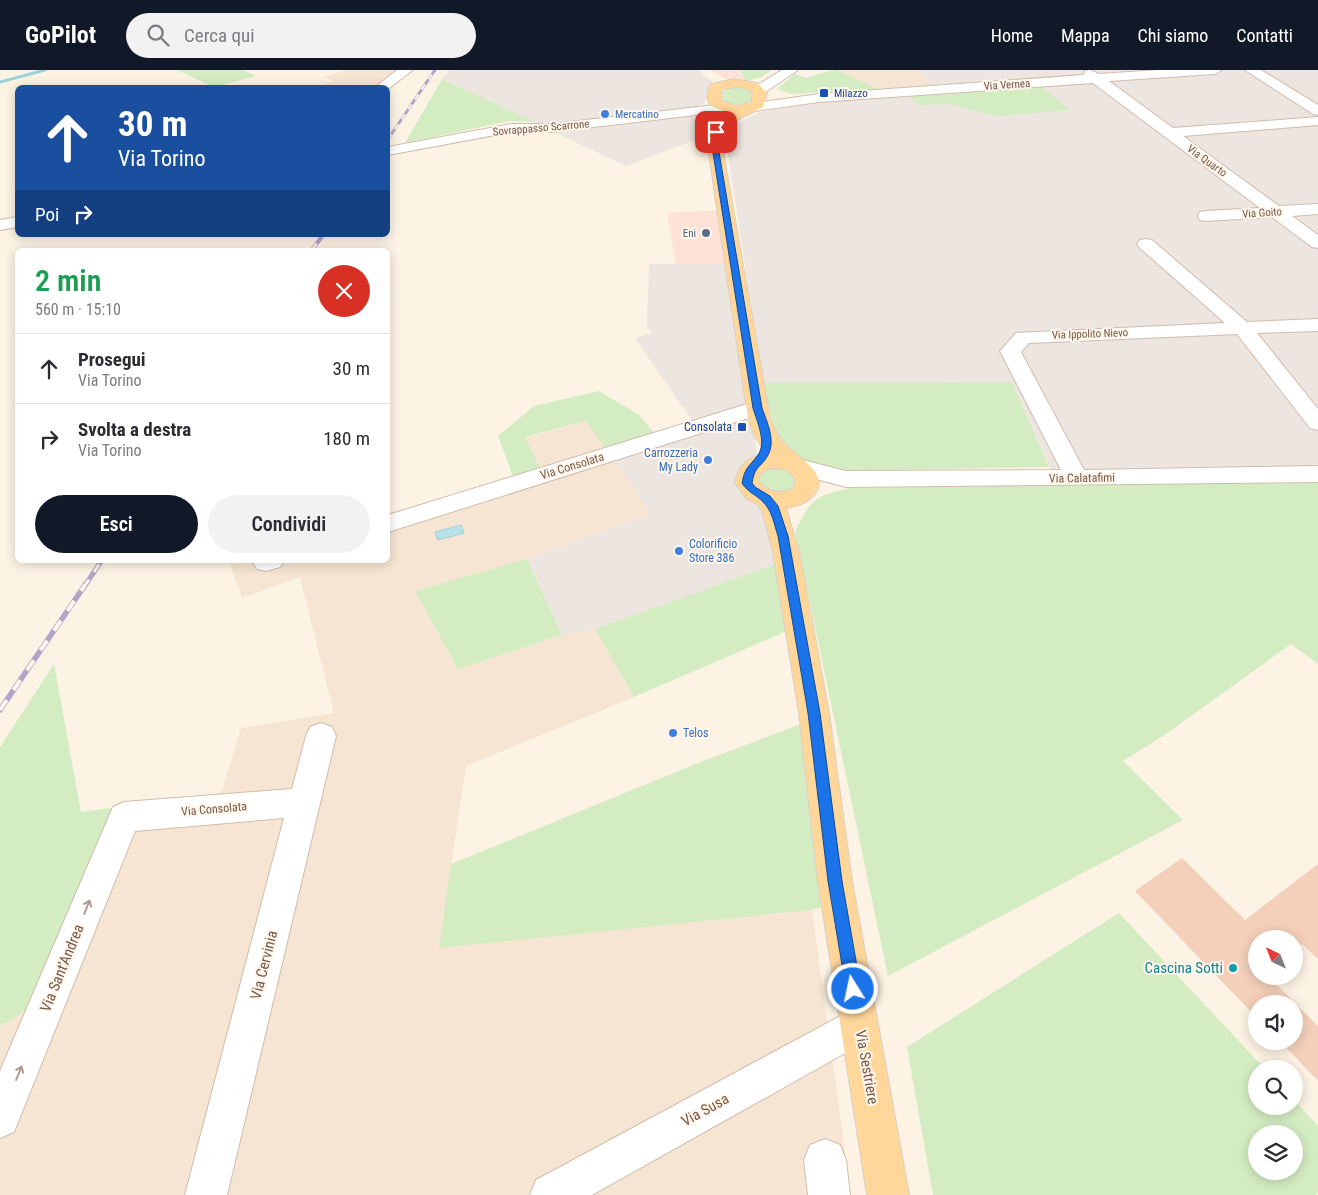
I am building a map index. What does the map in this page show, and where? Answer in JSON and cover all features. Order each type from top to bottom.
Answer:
[{"type":"main road","points":[[722,105],[752,108],[760,102],[760,91],[739,83],[722,85],[722,105],[714,137],[758,408],[767,438],[764,454],[749,470],[747,483],[758,495],[766,498],[776,500],[799,494]]},
{"type":"main road","points":[[767,438],[807,479],[807,486],[799,494],[783,536]]},
{"type":"main road","points":[[755,465],[772,460],[794,465]]},
{"type":"main road","name":"Via Sestriere","points":[[766,498],[774,508],[783,536],[814,713],[835,881],[888,1195]]},
{"type":"street","points":[[384,85],[406,70]]},
{"type":"street","points":[[739,83],[759,80],[777,70]]},
{"type":"street","points":[[791,70],[760,91],[772,98],[798,100]]},
{"type":"street","name":"Via Vernea","points":[[798,100],[1090,74],[1216,70]]},
{"type":"street","points":[[1252,70],[1318,111]]},
{"type":"street","name":"Via Quarto","points":[[1090,74],[1318,244]]},
{"type":"street","points":[[752,108],[798,100]]},
{"type":"street","name":"Sovrappasso Scarrone","points":[[390,151],[490,131],[512,128],[552,128],[689,111],[722,105]]},
{"type":"street","points":[[689,111],[705,120],[714,137]]},
{"type":"street","points":[[1169,133],[1318,120]]},
{"type":"street","name":"Via Goito","points":[[1206,216],[1318,209]]},
{"type":"street","points":[[0,225],[15,222]]},
{"type":"street","points":[[1146,244],[1242,328],[1318,424]]},
{"type":"street","name":"Via Ippolito Nievo","points":[[1077,478],[1010,351],[1023,337],[1318,325]]},
{"type":"street","name":"Via Consolata","points":[[390,523],[758,408]]},
{"type":"street","name":"Via Calatafimi","points":[[794,465],[846,478],[1077,478],[1318,474]]},
{"type":"street","name":"Via Calatafimi","points":[[799,494],[846,478]]},
{"type":"street","name":"Via Cervinia","points":[[206,1195],[321,736]]},
{"type":"street","name":"Via Consolata","points":[[124,817],[305,802]]},
{"type":"street","name":"Via Sant'Andrea","points":[[0,1118],[124,817]]},
{"type":"street","name":"Via Susa","points":[[551,1195],[859,1025]]},
{"type":"shaded area","points":[[345,70],[400,70],[378,85],[324,85],[333,81],[324,77]]},
{"type":"shaded area","points":[[450,70],[700,70],[702,74],[713,82],[709,96],[703,104],[695,108],[689,115],[699,120],[707,140],[690,142],[626,166],[442,79]]},
{"type":"shaded area","points":[[710,70],[741,70],[744,81],[729,80]]},
{"type":"shaded area","points":[[837,70],[918,70],[930,86],[878,89]]},
{"type":"shaded area","points":[[918,70],[1318,70],[1318,481],[1058,486],[1012,382],[763,383],[726,140],[739,122],[761,112],[819,103],[935,93]]},
{"type":"shaded area","points":[[720,210],[730,264],[676,264],[667,213]]},
{"type":"shaded area","points":[[649,264],[730,264],[749,403],[693,422],[635,338],[652,333],[647,326]]},
{"type":"shaded area","points":[[751,413],[757,455],[742,470],[747,498],[763,510],[775,564],[595,629],[562,635],[527,559],[651,514],[612,457]]},
{"type":"shaded area","points":[[587,421],[652,514],[527,559],[415,591],[458,669],[562,635],[595,629],[634,697],[466,766],[439,947],[812,910],[851,1195],[0,1195],[0,1026],[33,1007],[117,807],[221,793],[241,728],[334,713],[300,577],[242,598],[230,563],[390,563],[390,514],[539,468],[525,438]]},
{"type":"green space","points":[[177,70],[243,70],[256,76],[222,85],[210,85]]},
{"type":"green space","points":[[741,70],[772,70],[760,78],[744,81]]},
{"type":"green space","points":[[837,70],[878,89],[791,94],[777,89],[795,74],[806,78]]},
{"type":"green space","points":[[442,79],[534,122],[509,121],[405,143]]},
{"type":"green space","points":[[735,86],[753,89],[756,102],[736,106],[724,101],[723,92]]},
{"type":"green space","points":[[1040,86],[1070,110],[998,116],[948,104],[918,105],[909,95]]},
{"type":"green space","points":[[1012,382],[1049,467],[834,471],[800,459],[789,451],[776,430],[763,383]]},
{"type":"green space","points":[[599,391],[639,415],[655,434],[606,449],[586,421],[525,437],[540,468],[513,476],[498,436],[534,406]]},
{"type":"green space","points":[[767,469],[787,469],[796,475],[795,490],[774,494],[759,484],[760,476]]},
{"type":"green space","points":[[1318,481],[1318,664],[1291,644],[1163,736],[1123,761],[1183,820],[888,976],[795,532],[810,505],[829,493],[851,488]]},
{"type":"green space","points":[[527,559],[562,635],[458,669],[415,591]]},
{"type":"green space","points":[[775,564],[787,631],[634,697],[595,629]]},
{"type":"green space","points":[[54,664],[81,812],[117,807],[33,1007],[0,1026],[0,747]]},
{"type":"green space","points":[[801,724],[826,906],[812,910],[439,948],[451,864],[703,761]]},
{"type":"green space","points":[[1119,913],[1257,1060],[1248,1060],[1248,1115],[1303,1115],[1303,1110],[1318,1126],[1318,1192],[1316,1195],[933,1195],[907,1047]]},
{"type":"water","points":[[461,525],[464,533],[438,540],[435,532]]},
{"type":"building","name":"Cascina Sotti","points":[[1182,858],[1245,920],[1318,864],[1318,959],[1303,945],[1303,930],[1248,930],[1248,985],[1277,985],[1287,995],[1248,995],[1248,1009],[1135,891]]},
{"type":"building","name":"Cascina Sotti","points":[[1303,1011],[1318,1026],[1318,1081],[1303,1065],[1303,1060],[1298,1060],[1289,1050],[1303,1050]]},
{"type":"waterway","points":[[0,82],[45,70]]},
{"type":"railway","points":[[390,136],[435,70]]},
{"type":"railway","points":[[313,248],[322,237]]},
{"type":"railway","points":[[84,587],[100,563]]},
{"type":"railway","points":[[0,710],[85,585]]},
{"type":"place","name":"Milazzo","points":[[824,93]]},
{"type":"place","name":"Mercatino","points":[[605,114]]},
{"type":"place","name":"Eni","points":[[706,233]]},
{"type":"place","name":"Consolata","points":[[742,427]]},
{"type":"place","name":"Carrozzeria My Lady","points":[[708,460]]},
{"type":"place","name":"Colorificio Store 386","points":[[679,551]]},
{"type":"place","name":"Telos","points":[[673,733]]},
{"type":"place","name":"Cascina Sotti","points":[[1233,968]]},
{"type":"route","points":[[716,132],[714,140],[758,408],[767,438],[764,454],[749,470],[747,483],[758,495],[766,498],[774,508],[783,536],[814,713],[835,881],[853,989]]}]
